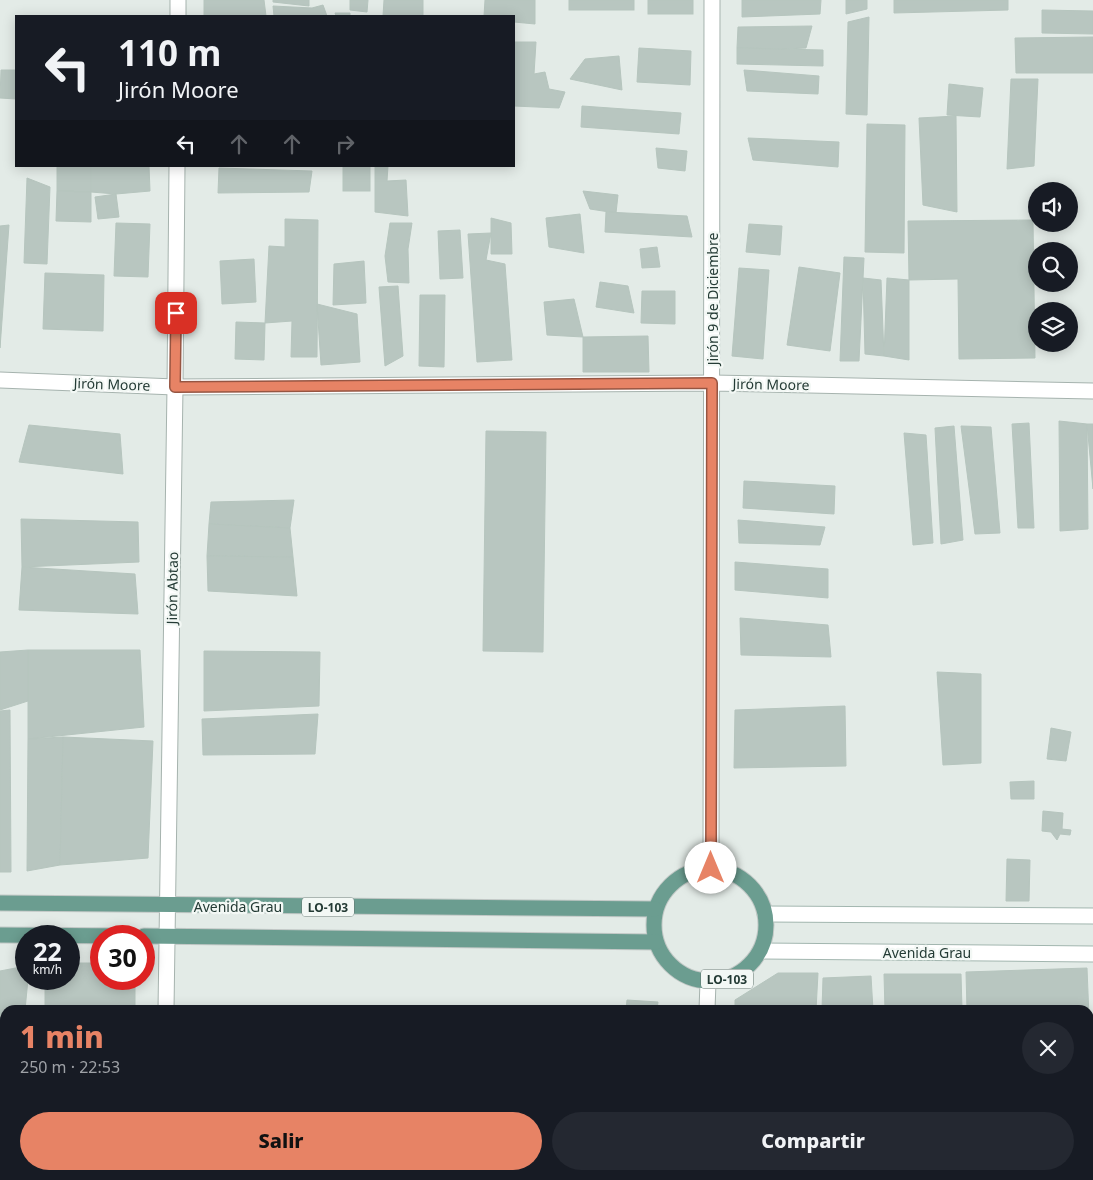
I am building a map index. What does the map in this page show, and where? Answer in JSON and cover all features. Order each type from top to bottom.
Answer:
[{"type":"main road","name":"LO-103","points":[[711,868],[730,872],[746,882],[758,896],[765,914],[766,932],[760,951],[751,964],[738,974],[724,980],[708,982],[691,978],[676,970],[664,958],[656,942],[654,926],[655,909],[663,892],[676,879],[692,871],[711,868]]},
{"type":"main road","name":"Avenida Grau","points":[[0,903],[655,909]]},
{"type":"main road","points":[[0,935],[90,936]]},
{"type":"main road","points":[[155,936],[656,942]]},
{"type":"street","points":[[178,0],[178,15]]},
{"type":"street","name":"Jirón 9 de Diciembre","points":[[711,868],[712,0]]},
{"type":"street","name":"Jirón Abtao","points":[[166,1005],[177,167]]},
{"type":"street","name":"Jirón Moore","points":[[0,380],[175,387],[712,383],[1093,391]]},
{"type":"street","points":[[765,914],[1093,916]]},
{"type":"street","name":"Avenida Grau","points":[[760,951],[1093,954]]},
{"type":"street","points":[[708,982],[708,1005]]},
{"type":"building","points":[[204,0],[264,0],[266,15],[204,15]]},
{"type":"building","points":[[273,0],[309,0],[309,6],[273,2]]},
{"type":"building","points":[[350,0],[368,0],[367,12],[350,10]]},
{"type":"building","points":[[384,0],[423,0],[423,15],[383,15]]},
{"type":"building","points":[[485,0],[535,0],[535,24],[515,22],[515,15],[484,15]]},
{"type":"building","points":[[569,0],[634,0],[634,10],[569,10]]},
{"type":"building","points":[[648,0],[693,0],[693,14],[648,14]]},
{"type":"building","points":[[742,0],[821,0],[820,14],[742,17]]},
{"type":"building","points":[[846,0],[867,0],[867,9],[846,14]]},
{"type":"building","points":[[894,0],[1008,0],[1008,10],[894,13]]},
{"type":"building","points":[[323,5],[327,15],[274,15],[273,6],[312,8]]},
{"type":"building","points":[[1042,10],[1093,11],[1093,34],[1042,33]]},
{"type":"building","points":[[335,13],[350,13],[350,15],[336,15]]},
{"type":"building","points":[[869,17],[867,115],[846,114],[848,22]]},
{"type":"building","points":[[812,26],[806,48],[737,48],[738,27]]},
{"type":"building","points":[[1093,37],[1093,73],[1016,73],[1015,38]]},
{"type":"building","points":[[515,42],[536,42],[534,74],[545,72],[549,89],[565,92],[559,108],[515,106]]},
{"type":"building","points":[[639,48],[691,51],[690,85],[637,82]]},
{"type":"building","points":[[737,48],[823,50],[823,66],[737,64]]},
{"type":"building","points":[[619,56],[622,90],[570,79],[585,59]]},
{"type":"building","points":[[1,70],[15,70],[15,99],[0,98]]},
{"type":"building","points":[[744,70],[819,76],[818,94],[747,91]]},
{"type":"building","points":[[1011,79],[1038,79],[1034,166],[1007,169]]},
{"type":"building","points":[[949,84],[983,88],[980,117],[947,115]]},
{"type":"building","points":[[582,106],[681,113],[679,134],[581,127]]},
{"type":"building","points":[[956,116],[957,212],[923,205],[919,118]]},
{"type":"building","points":[[867,124],[905,125],[904,253],[865,252]]},
{"type":"building","points":[[748,138],[839,142],[838,167],[753,160]]},
{"type":"building","points":[[656,148],[687,151],[685,171],[658,168]]},
{"type":"building","points":[[57,167],[91,167],[91,192],[57,191]]},
{"type":"building","points":[[91,167],[149,167],[150,191],[116,194],[91,192]]},
{"type":"building","points":[[343,167],[370,167],[370,191],[343,191]]},
{"type":"building","points":[[375,167],[388,167],[387,181],[406,180],[408,216],[375,212]]},
{"type":"building","points":[[219,168],[312,171],[309,192],[218,193]]},
{"type":"building","points":[[27,178],[50,187],[47,264],[24,263]]},
{"type":"building","points":[[57,191],[91,192],[91,222],[56,221]]},
{"type":"building","points":[[583,191],[618,195],[616,213],[590,209]]},
{"type":"building","points":[[116,194],[119,217],[98,219],[95,197]]},
{"type":"building","points":[[606,212],[687,216],[692,237],[605,232]]},
{"type":"building","points":[[580,214],[584,253],[549,247],[546,218]]},
{"type":"building","points":[[491,218],[511,223],[512,254],[491,254]]},
{"type":"building","points":[[285,219],[318,220],[317,357],[291,357],[292,321],[265,323],[269,246],[285,247]]},
{"type":"building","points":[[1028,220],[1028,232],[1033,232],[1033,242],[1028,242],[1028,292],[1034,292],[1034,302],[1028,302],[1028,352],[1035,352],[1035,358],[959,359],[958,279],[909,280],[908,221]]},
{"type":"building","points":[[116,223],[150,224],[148,277],[114,276]]},
{"type":"building","points":[[390,223],[412,223],[408,249],[409,283],[388,282],[385,256]]},
{"type":"building","points":[[749,224],[782,226],[780,255],[746,252]]},
{"type":"building","points":[[9,225],[0,348],[0,226]]},
{"type":"building","points":[[460,230],[463,278],[440,279],[438,231]]},
{"type":"building","points":[[491,233],[486,260],[505,264],[512,360],[477,362],[468,234]]},
{"type":"building","points":[[657,247],[660,267],[642,268],[640,249]]},
{"type":"building","points":[[844,257],[864,258],[859,361],[840,361]]},
{"type":"building","points":[[254,259],[256,302],[222,304],[220,261]]},
{"type":"building","points":[[364,261],[366,303],[333,305],[334,264]]},
{"type":"building","points":[[799,267],[840,273],[830,351],[787,345]]},
{"type":"building","points":[[739,268],[769,270],[763,359],[732,356]]},
{"type":"building","points":[[45,273],[104,275],[103,331],[43,329]]},
{"type":"building","points":[[863,278],[881,280],[884,356],[865,354]]},
{"type":"building","points":[[887,278],[909,280],[909,360],[884,356]]},
{"type":"building","points":[[600,282],[628,286],[634,313],[596,307]]},
{"type":"building","points":[[398,286],[403,356],[385,366],[379,287]]},
{"type":"building","points":[[642,291],[675,291],[675,324],[641,323]]},
{"type":"building","points":[[420,295],[445,295],[444,367],[419,366]]},
{"type":"building","points":[[574,299],[583,337],[547,335],[544,302]]},
{"type":"building","points":[[317,304],[357,314],[360,362],[321,365]]},
{"type":"building","points":[[236,322],[265,323],[264,360],[235,359]]},
{"type":"building","points":[[648,336],[649,372],[583,372],[583,337]]},
{"type":"building","points":[[1059,421],[1087,424],[1088,529],[1060,531]]},
{"type":"building","points":[[1029,423],[1034,528],[1018,528],[1012,424]]},
{"type":"building","points":[[1087,424],[1093,424],[1093,489]]},
{"type":"building","points":[[29,425],[120,434],[123,474],[19,462]]},
{"type":"building","points":[[954,426],[963,540],[941,544],[935,428]]},
{"type":"building","points":[[961,426],[991,427],[1000,533],[975,534]]},
{"type":"building","points":[[486,431],[546,432],[543,652],[483,651]]},
{"type":"building","points":[[904,433],[926,435],[933,543],[913,545]]},
{"type":"building","points":[[744,481],[835,486],[834,514],[743,508]]},
{"type":"building","points":[[294,500],[290,528],[209,524],[211,502]]},
{"type":"building","points":[[21,519],[138,522],[139,562],[22,567]]},
{"type":"building","points":[[738,520],[825,527],[820,545],[739,543]]},
{"type":"building","points":[[209,524],[290,528],[293,557],[207,556]]},
{"type":"building","points":[[207,556],[293,557],[297,596],[208,591]]},
{"type":"building","points":[[735,562],[828,569],[828,598],[735,590]]},
{"type":"building","points":[[22,567],[135,574],[138,614],[19,610]]},
{"type":"building","points":[[740,618],[828,625],[831,657],[741,655]]},
{"type":"building","points":[[28,650],[140,650],[144,727],[28,739]]},
{"type":"building","points":[[28,650],[28,701],[0,710],[0,652]]},
{"type":"building","points":[[204,651],[320,652],[319,706],[204,711]]},
{"type":"building","points":[[937,672],[981,674],[981,763],[943,765]]},
{"type":"building","points":[[845,706],[846,766],[734,768],[735,710]]},
{"type":"building","points":[[10,710],[11,872],[0,872],[0,711]]},
{"type":"building","points":[[318,714],[315,754],[203,755],[202,719]]},
{"type":"building","points":[[1051,728],[1071,732],[1066,761],[1047,759]]},
{"type":"building","points":[[63,737],[60,865],[27,871],[28,739]]},
{"type":"building","points":[[63,737],[153,741],[148,858],[60,865]]},
{"type":"building","points":[[1034,781],[1034,799],[1011,799],[1010,782]]},
{"type":"building","points":[[1043,811],[1063,813],[1062,829],[1071,830],[1070,835],[1060,834],[1057,840],[1051,832],[1042,831]]},
{"type":"building","points":[[1007,859],[1030,860],[1029,901],[1006,901]]},
{"type":"building","points":[[80,963],[90,963],[90,990],[135,990],[135,1005],[45,1005],[45,990],[80,990]]},
{"type":"building","points":[[15,968],[15,990],[27,990],[25,1005],[0,1005],[0,971]]},
{"type":"building","points":[[1087,968],[1089,1005],[967,1005],[966,972]]},
{"type":"building","points":[[778,973],[818,973],[816,1005],[735,1005],[735,1000]]},
{"type":"building","points":[[884,974],[961,974],[962,1005],[885,1005]]},
{"type":"building","points":[[871,976],[873,1005],[822,1005],[823,978]]},
{"type":"building","points":[[627,1000],[658,1002],[658,1005],[626,1005]]},
{"type":"route","points":[[176,313],[175,387],[712,383],[711,868]]}]
